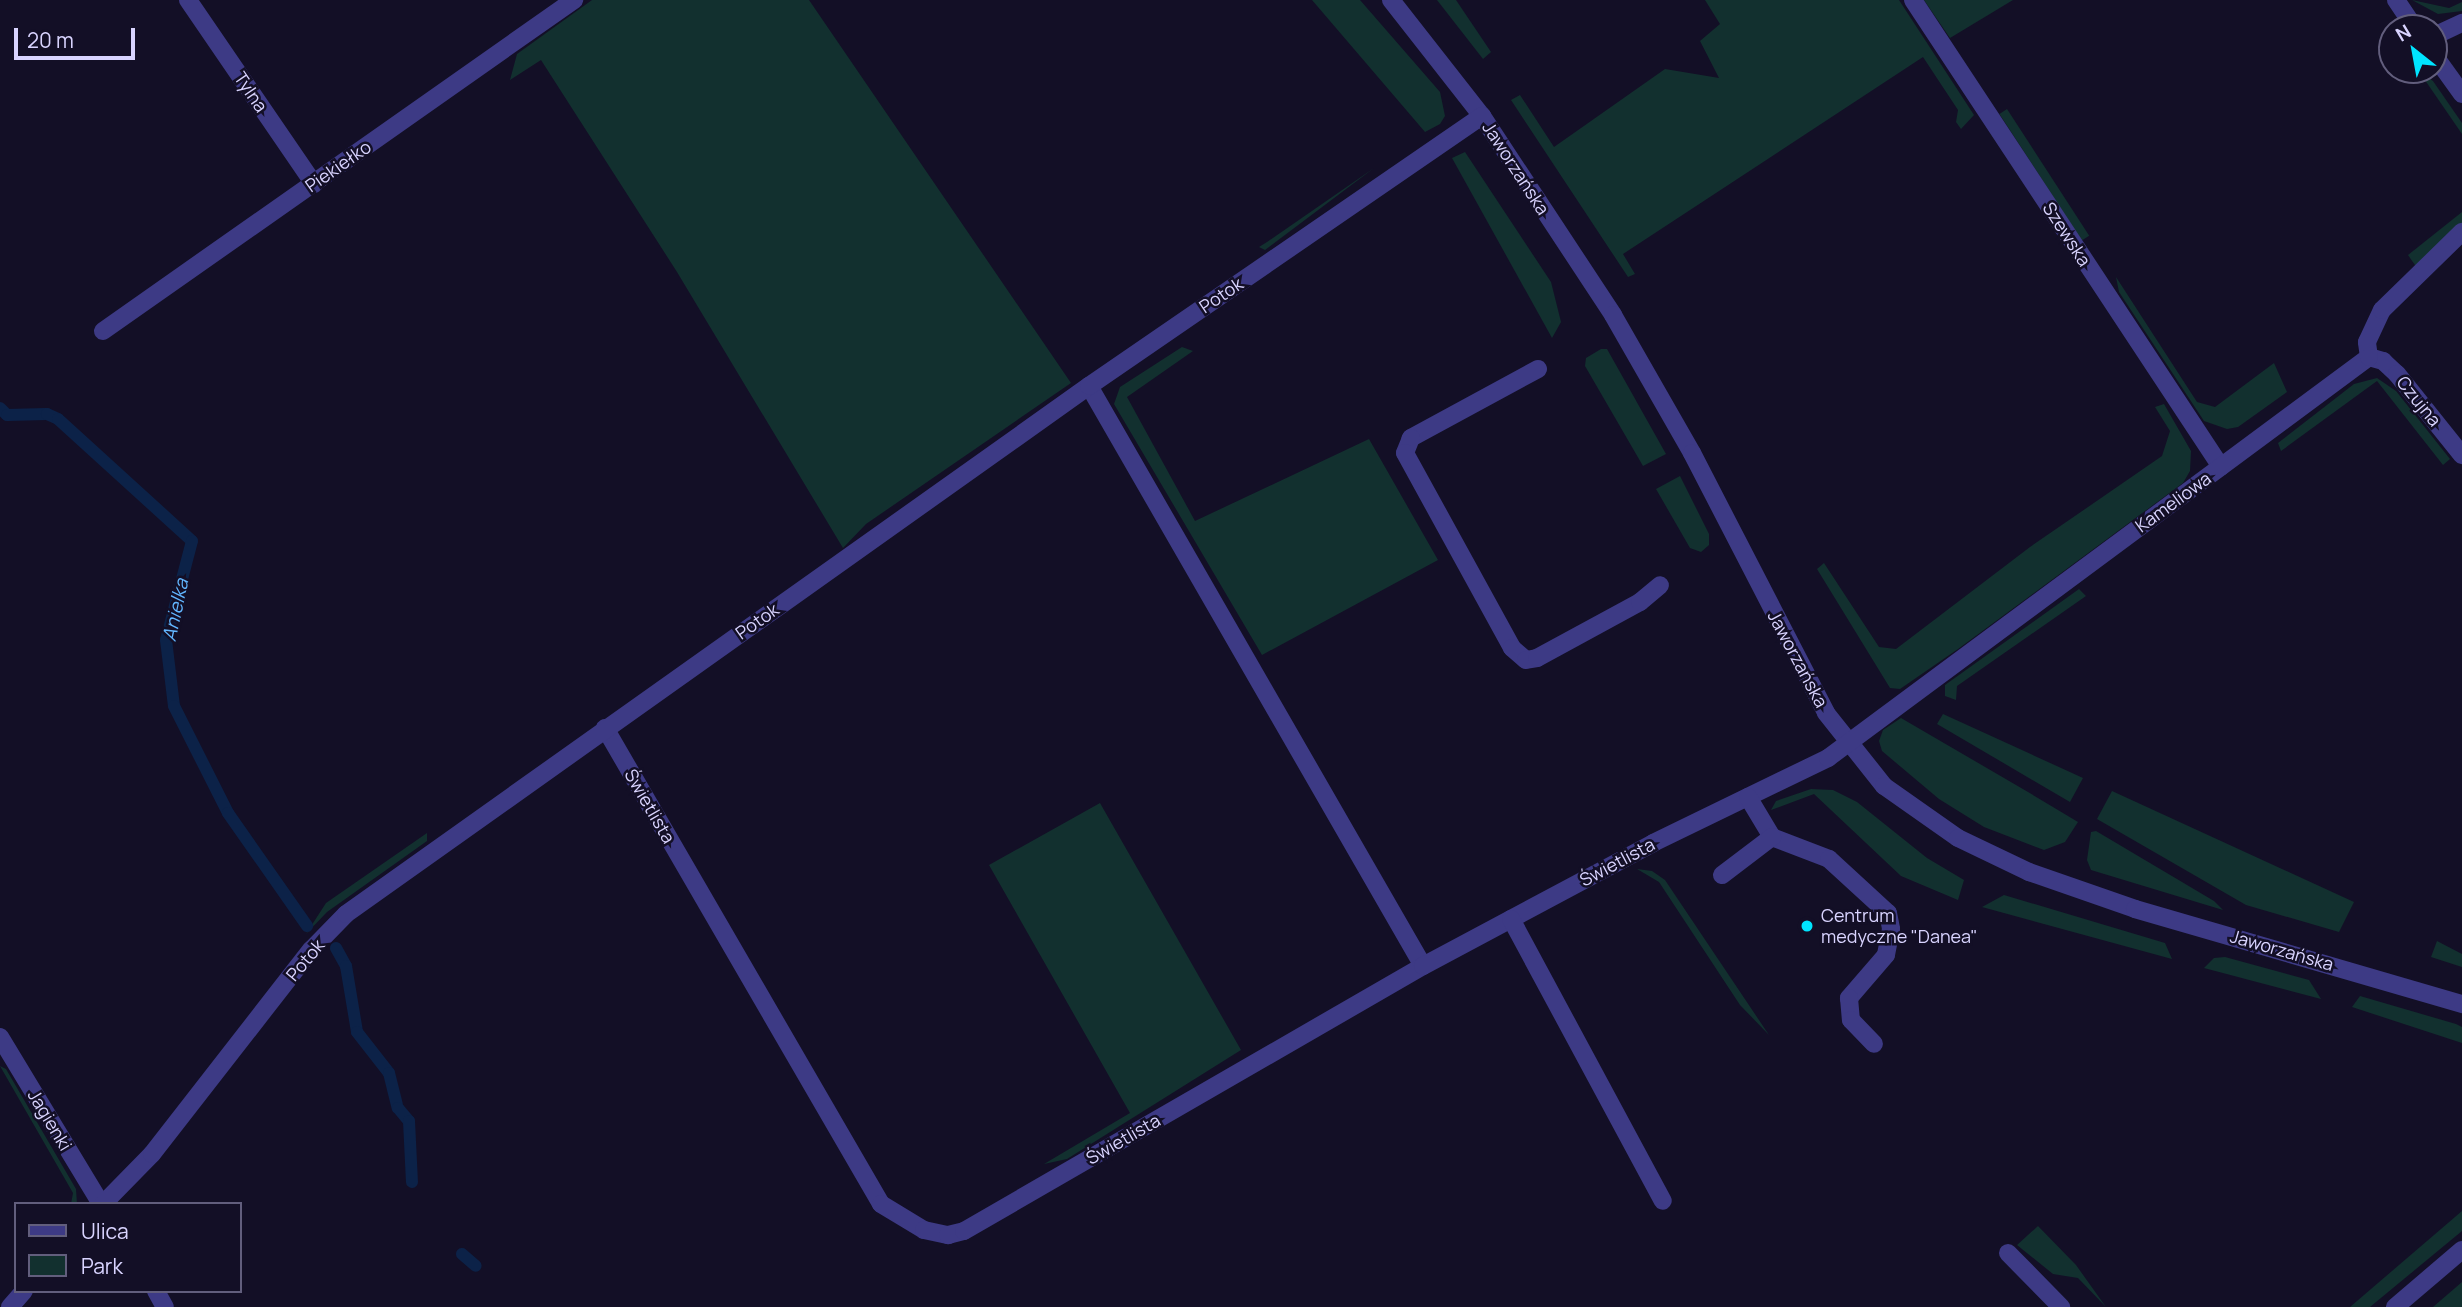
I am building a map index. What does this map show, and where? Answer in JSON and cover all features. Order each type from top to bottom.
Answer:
[{"type":"street","name":"Tylna","points":[[188,0],[314,184]]},
{"type":"street","name":"Piekiełko","points":[[103,331],[574,0]]},
{"type":"street","name":"Jaworzańska","points":[[1391,0],[1482,116],[1613,315],[1692,453],[1847,745],[1907,805],[1995,858],[2135,909],[2462,1004]]},
{"type":"street","name":"Szewska","points":[[1913,0],[2221,467]]},
{"type":"street","points":[[2448,74],[2462,94]]},
{"type":"street","name":"Potok","points":[[104,1202],[152,1154],[311,950],[346,914],[1089,386],[1482,116]]},
{"type":"street","points":[[2369,357],[2367,342],[2382,310],[2462,232]]},
{"type":"street","name":"Kameliowa","points":[[1847,745],[2369,357]]},
{"type":"street","name":"Czujna","points":[[2369,357],[2383,361],[2397,374],[2462,455]]},
{"type":"street","points":[[1538,369],[1412,439],[1405,453],[1512,648],[1526,660],[1537,658],[1640,603],[1660,585]]},
{"type":"street","points":[[1089,386],[1423,966]]},
{"type":"street","name":"Świetlista","points":[[605,728],[856,1167],[881,1204],[924,1230],[948,1235],[979,1223],[1423,966],[1847,745]]},
{"type":"street","points":[[1748,797],[1772,837],[1829,859],[1888,913],[1891,929],[1886,955],[1849,998],[1852,1020],[1874,1044]]},
{"type":"street","points":[[1722,875],[1772,837]]},
{"type":"street","points":[[1511,919],[1663,1201]]},
{"type":"street","name":"Jagienki","points":[[0,1037],[101,1202]]},
{"type":"street","points":[[2395,1307],[2462,1250]]},
{"type":"street","points":[[2008,1253],[2062,1307]]},
{"type":"street","points":[[10,1307],[22,1293]]},
{"type":"green space","points":[[592,0],[809,0],[1071,383],[866,524],[843,548],[677,272],[541,60],[510,80],[517,54]]},
{"type":"green space","points":[[1312,0],[1360,0],[1440,92],[1445,116],[1440,124],[1425,132]]},
{"type":"green space","points":[[1437,0],[1456,0],[1491,52],[1483,59]]},
{"type":"green space","points":[[1705,0],[1899,0],[1974,115],[1961,129],[1956,122],[1958,110],[1923,57],[1623,254],[1635,274],[1628,277],[1511,100],[1520,95],[1554,147],[1665,69],[1719,78],[1700,41],[1720,24]]},
{"type":"green space","points":[[1924,0],[2013,0],[1950,38]]},
{"type":"green space","points":[[2412,0],[2449,8],[2462,2],[2462,11],[2438,14]]},
{"type":"green space","points":[[2428,84],[2435,84],[2462,123],[2462,134]]},
{"type":"green space","points":[[2007,109],[2089,236],[2082,241],[1999,114]]},
{"type":"green space","points":[[1465,152],[1551,282],[1561,322],[1552,338],[1452,158]]},
{"type":"green space","points":[[1374,168],[1265,250],[1259,247],[1267,242]]},
{"type":"green space","points":[[2462,212],[2462,225],[2417,268],[2408,255]]},
{"type":"green space","points":[[2116,277],[2197,402],[2215,407],[2274,363],[2287,392],[2238,427],[2227,429],[2204,421],[2119,292]]},
{"type":"green space","points":[[1182,347],[1193,351],[1127,397],[1195,521],[1369,439],[1438,560],[1262,655],[1114,404],[1120,387]]},
{"type":"green space","points":[[1601,349],[1607,349],[1666,454],[1643,466],[1585,366],[1586,358]]},
{"type":"green space","points":[[2377,378],[2396,391],[2450,459],[2443,465],[2377,381],[2281,451],[2278,443],[2354,384]]},
{"type":"green space","points":[[2164,404],[2191,451],[2190,471],[2183,483],[1958,649],[1900,689],[1890,688],[1817,569],[1824,563],[1879,647],[1896,649],[2030,547],[2162,456],[2170,431],[2155,407]]},
{"type":"green space","points":[[1680,476],[1709,534],[1709,545],[1701,552],[1690,548],[1656,489]]},
{"type":"green space","points":[[2079,589],[2086,596],[1957,686],[1956,700],[1945,696],[1945,685]]},
{"type":"green space","points":[[1943,714],[2083,778],[2070,802],[1937,724]]},
{"type":"green space","points":[[1901,718],[2078,822],[2065,842],[2044,850],[1984,827],[1939,799],[1882,751],[1879,741],[1883,730]]},
{"type":"green space","points":[[1811,789],[1833,790],[1857,802],[1927,858],[1964,880],[1958,900],[1901,876],[1814,794],[1771,810],[1776,801]]},
{"type":"green space","points":[[2112,791],[2354,902],[2339,932],[2246,905],[2097,819]]},
{"type":"green space","points":[[1100,803],[1241,1050],[1067,1159],[1044,1164],[1130,1113],[989,865]]},
{"type":"green space","points":[[2096,831],[2214,901],[2223,910],[2091,870],[2087,860],[2091,832]]},
{"type":"green space","points":[[427,833],[427,841],[327,912],[306,934],[326,903]]},
{"type":"green space","points":[[1637,869],[1652,871],[1665,880],[1769,1035],[1740,1005],[1659,882]]},
{"type":"green space","points":[[2004,895],[2165,943],[2172,959],[1982,907]]},
{"type":"green space","points":[[2437,941],[2462,954],[2462,967],[2431,957]]},
{"type":"green space","points":[[2225,957],[2309,980],[2321,999],[2204,968],[2214,958]]},
{"type":"green space","points":[[2360,996],[2456,1024],[2462,1027],[2462,1043],[2352,1007]]},
{"type":"green space","points":[[0,1066],[6,1069],[76,1189],[77,1202],[71,1202],[73,1193]]},
{"type":"green space","points":[[2462,1211],[2462,1231],[2370,1307],[2350,1307]]},
{"type":"green space","points":[[2038,1226],[2076,1265],[2106,1307],[2078,1278],[2053,1274],[2017,1245]]},
{"type":"green space","points":[[2462,1282],[2462,1307],[2433,1307]]},
{"type":"waterway","name":"Anielka","points":[[0,408],[7,415],[47,414],[58,419],[192,541],[166,640],[174,706],[228,813],[307,926]]},
{"type":"waterway","name":"Anielka","points":[[336,948],[346,966],[357,1032],[389,1073],[398,1108],[409,1121],[412,1182]]},
{"type":"waterway","name":"Anielka","points":[[462,1254],[476,1266]]},
{"type":"place","name":"Centrum medyczne \"Danea\"","points":[[1807,926]]}]
